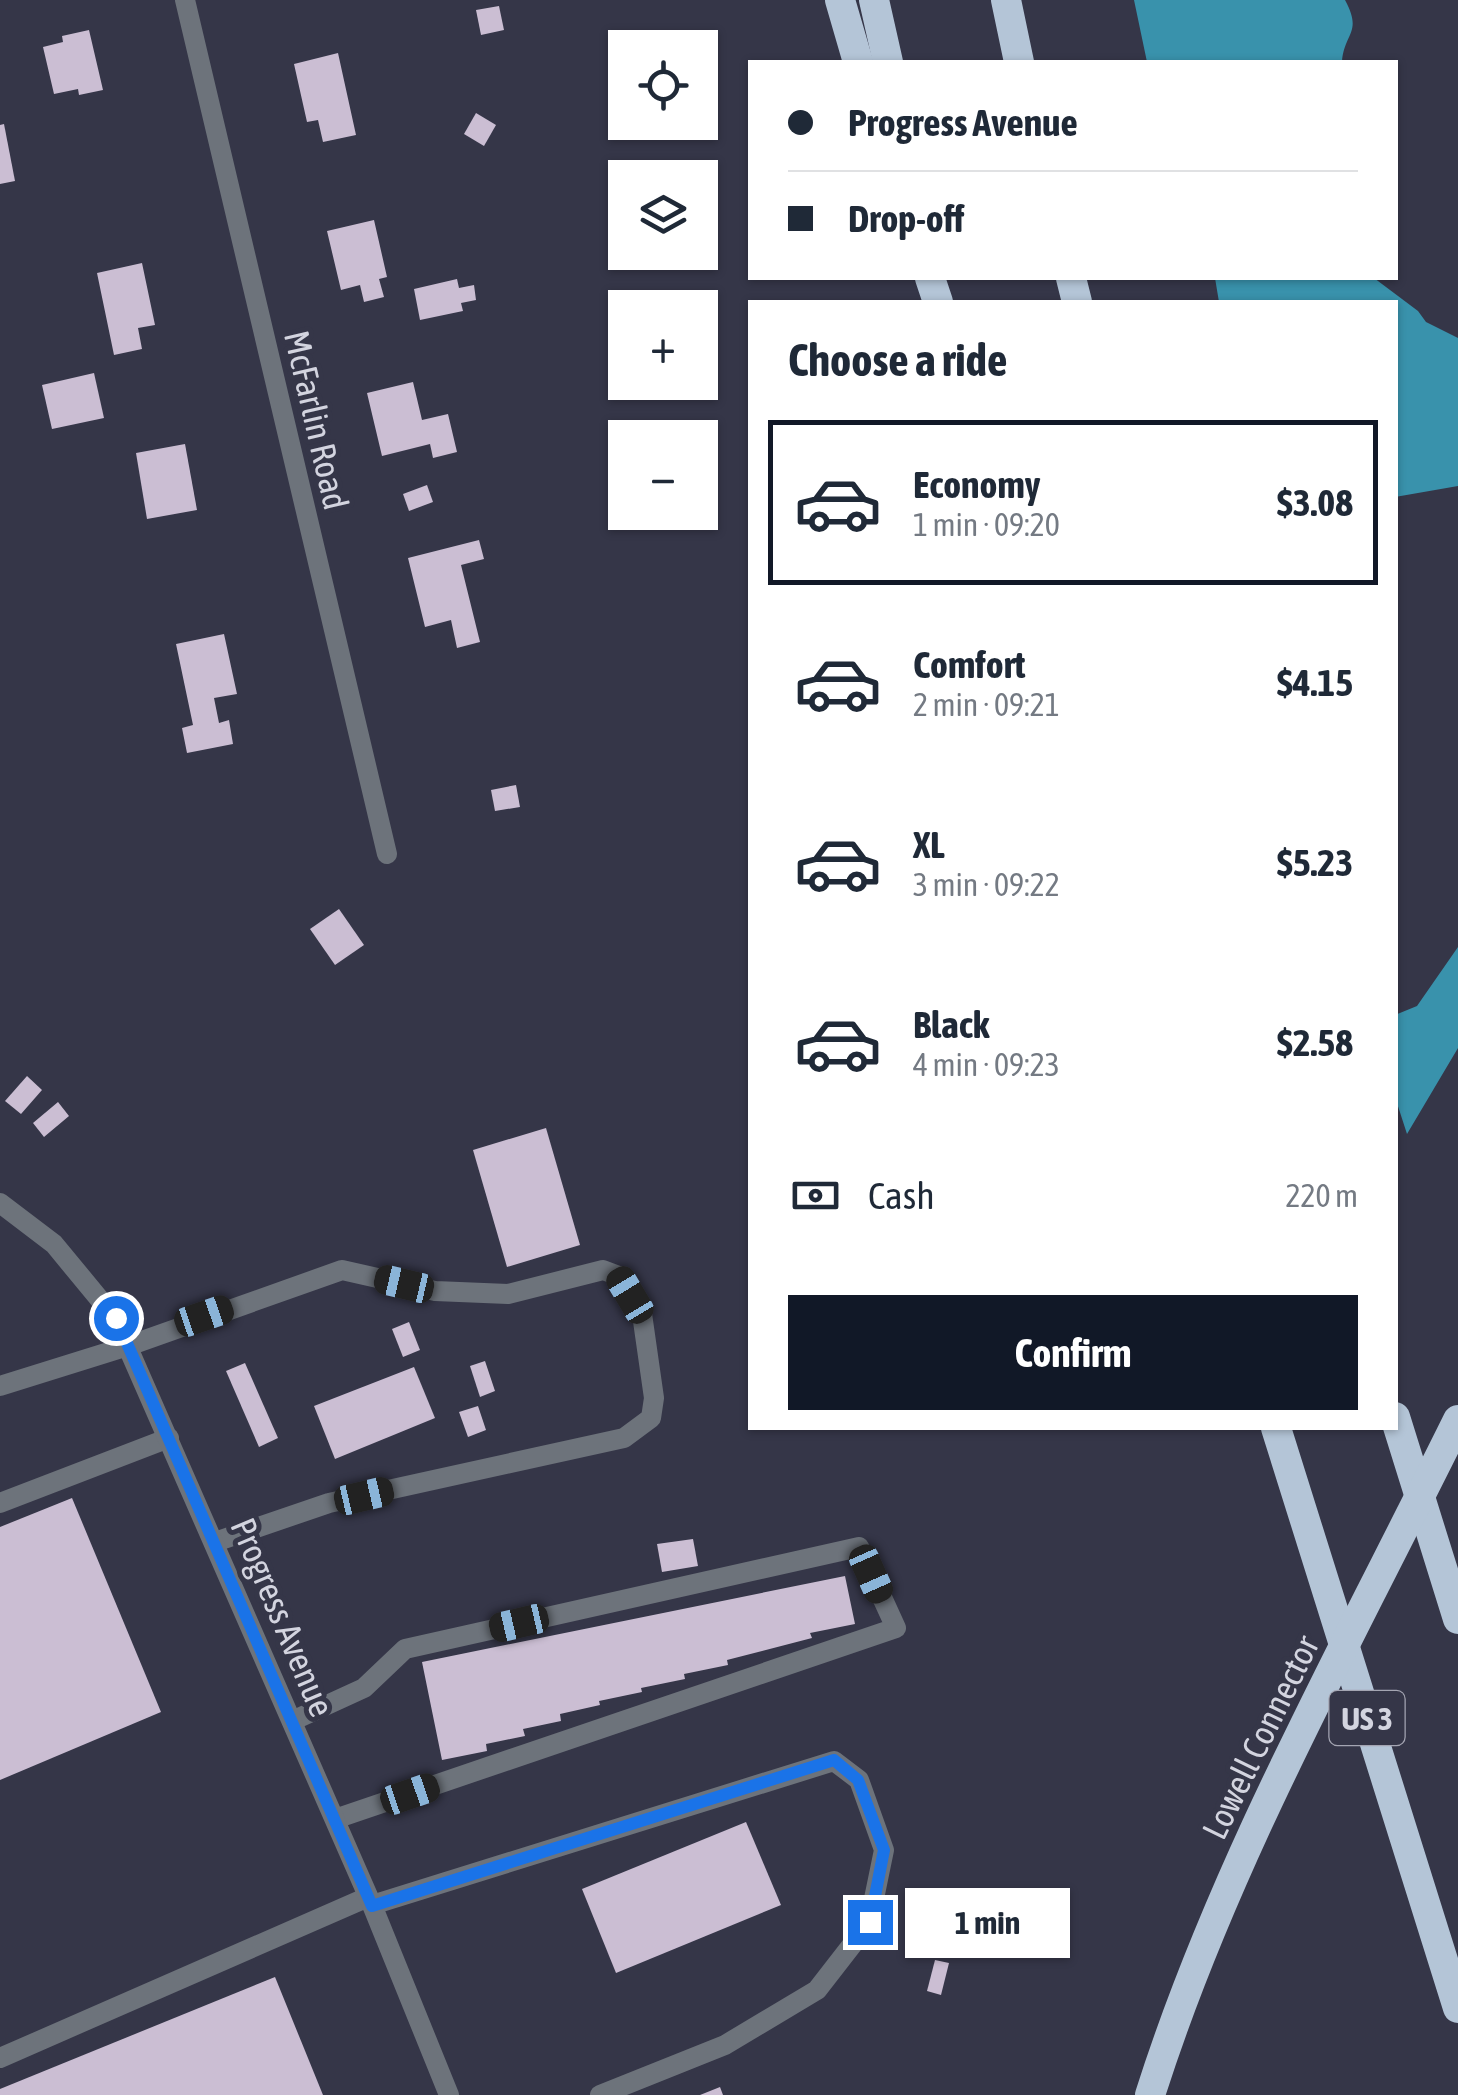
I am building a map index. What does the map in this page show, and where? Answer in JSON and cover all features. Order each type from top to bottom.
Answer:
[{"type":"highway","points":[[840,0],[857,60]]},
{"type":"highway","points":[[874,0],[888,60]]},
{"type":"highway","points":[[1009,0],[1017,53]]},
{"type":"highway","name":"Lowell Connector","points":[[1150,2095],[1178,2006],[1261,1818],[1458,1420]]},
{"type":"highway","points":[[1398,1427],[1458,1619]]},
{"type":"highway","name":"US 3","points":[[1277,1430],[1458,2008]]},
{"type":"street","name":"McFarlin Road","points":[[186,0],[387,854]]},
{"type":"street","name":"Progress Avenue","points":[[0,1203],[54,1244],[116,1318],[335,1819],[449,2095]]},
{"type":"street","points":[[0,1386],[128,1346],[342,1270],[435,1291],[508,1294],[603,1270],[619,1276],[642,1314],[654,1398],[652,1418],[624,1438],[329,1503],[215,1542]]},
{"type":"street","points":[[0,1503],[169,1438]]},
{"type":"street","points":[[292,1721],[364,1688],[405,1648],[859,1547],[896,1628],[335,1819]]},
{"type":"street","points":[[0,2058],[370,1901],[834,1760],[858,1780],[884,1850],[870,1922],[817,1990],[725,2045],[600,2095]]},
{"type":"water","points":[[1134,0],[1345,0],[1352,20],[1342,60],[1147,60]]},
{"type":"water","points":[[1215,280],[1377,280],[1418,311],[1426,322],[1458,338],[1458,486],[1398,496],[1398,300],[1219,300]]},
{"type":"water","points":[[1458,947],[1458,1048],[1407,1134],[1398,1106],[1398,1014],[1417,1006]]},
{"type":"building","points":[[499,6],[504,30],[481,35],[476,10]]},
{"type":"building","points":[[89,30],[103,90],[79,95],[78,89],[54,94],[43,47],[63,42],[62,36]]},
{"type":"building","points":[[338,53],[356,135],[323,142],[318,120],[307,122],[294,64]]},
{"type":"building","points":[[476,113],[496,125],[484,146],[464,134]]},
{"type":"building","points":[[4,124],[15,181],[0,184],[0,125]]},
{"type":"building","points":[[374,220],[387,277],[379,279],[384,297],[364,302],[360,285],[341,290],[327,231]]},
{"type":"building","points":[[142,263],[155,325],[138,328],[142,349],[114,355],[97,273]]},
{"type":"building","points":[[457,279],[459,288],[474,285],[476,300],[461,303],[463,311],[420,320],[414,289]]},
{"type":"building","points":[[94,373],[104,418],[52,429],[42,385]]},
{"type":"building","points":[[413,382],[422,420],[448,414],[457,452],[433,458],[430,444],[382,456],[367,393]]},
{"type":"building","points":[[185,444],[197,510],[147,519],[136,453]]},
{"type":"building","points":[[427,485],[433,502],[409,511],[403,494]]},
{"type":"building","points":[[479,540],[484,559],[461,565],[480,642],[457,648],[451,620],[425,627],[408,558]]},
{"type":"building","points":[[224,634],[237,694],[214,698],[219,723],[229,720],[233,744],[187,753],[182,728],[193,725],[176,644]]},
{"type":"building","points":[[516,785],[520,807],[495,811],[491,790]]},
{"type":"building","points":[[339,909],[364,945],[335,965],[310,929]]},
{"type":"building","points":[[27,1076],[42,1090],[21,1114],[5,1101]]},
{"type":"building","points":[[58,1102],[69,1116],[44,1137],[33,1123]]},
{"type":"building","points":[[546,1128],[580,1245],[507,1267],[473,1150]]},
{"type":"building","points":[[409,1322],[420,1350],[403,1357],[392,1329]]},
{"type":"building","points":[[485,1361],[495,1391],[480,1397],[470,1366]]},
{"type":"building","points":[[245,1363],[278,1438],[259,1447],[226,1371]]},
{"type":"building","points":[[414,1367],[435,1418],[335,1459],[314,1406]]},
{"type":"building","points":[[478,1406],[486,1430],[468,1437],[459,1412]]},
{"type":"building","points":[[72,1498],[161,1712],[0,1780],[0,1527]]},
{"type":"building","points":[[693,1539],[698,1566],[662,1572],[657,1544]]},
{"type":"building","points":[[845,1576],[855,1624],[810,1633],[812,1638],[727,1660],[728,1665],[684,1674],[685,1679],[599,1701],[600,1705],[560,1714],[561,1721],[523,1729],[525,1736],[486,1744],[487,1751],[442,1760],[422,1662]]},
{"type":"building","points":[[746,1822],[781,1905],[616,1973],[582,1889]]},
{"type":"building","points":[[935,1960],[949,1963],[941,1995],[927,1991]]},
{"type":"building","points":[[275,1977],[323,2095],[0,2095],[0,2089]]},
{"type":"building","points":[[720,2087],[723,2095],[700,2095]]},
{"type":"route","points":[[116,1318],[372,1906],[834,1760],[858,1780],[884,1850],[870,1922]]}]
